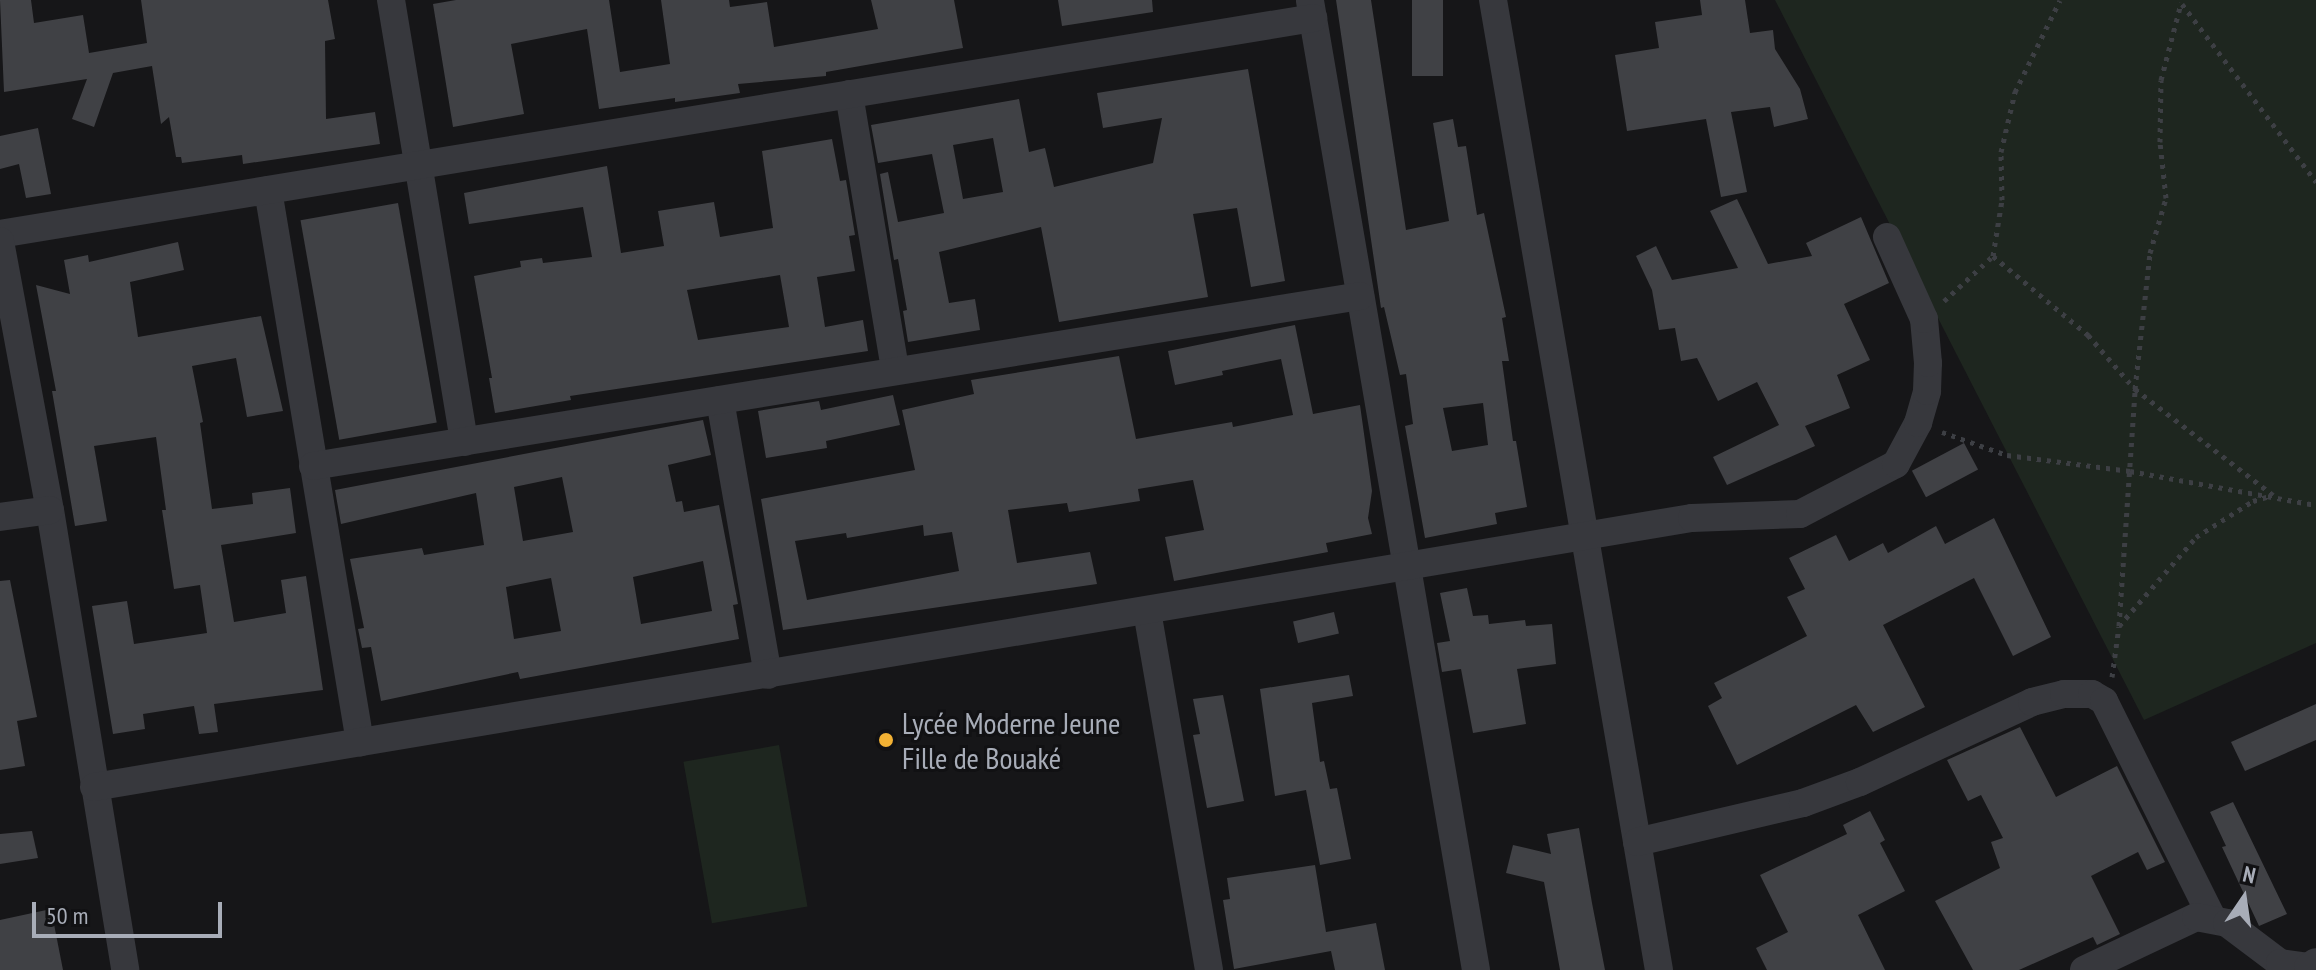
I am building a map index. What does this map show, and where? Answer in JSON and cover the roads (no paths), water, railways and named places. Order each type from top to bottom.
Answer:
[{"type":"street","points":[[391,0],[464,442]]},
{"type":"street","points":[[1493,0],[1659,970]]},
{"type":"street","points":[[0,234],[849,94],[1312,9],[1476,970]]},
{"type":"street","points":[[849,94],[895,370]]},
{"type":"street","points":[[268,190],[360,742]]},
{"type":"street","points":[[94,787],[1407,569],[1692,518],[1800,514],[1896,464],[1918,423],[1927,391],[1924,319],[1887,237]]},
{"type":"street","points":[[0,241],[50,510],[125,970]]},
{"type":"street","points":[[313,466],[1360,296]]},
{"type":"street","points":[[720,400],[768,675]]},
{"type":"street","points":[[0,517],[50,510]]},
{"type":"street","points":[[1147,611],[1209,970]]},
{"type":"street","points":[[1637,842],[1832,794],[2032,702],[2064,694],[2092,694],[2104,701],[2212,918]]},
{"type":"street","points":[[2084,970],[2196,917],[2227,923],[2280,967],[2308,967],[2316,962]]},
{"type":"place","name":"Lycée Moderne Jeune Fille de Bouaké","points":[[886,740]]}]
